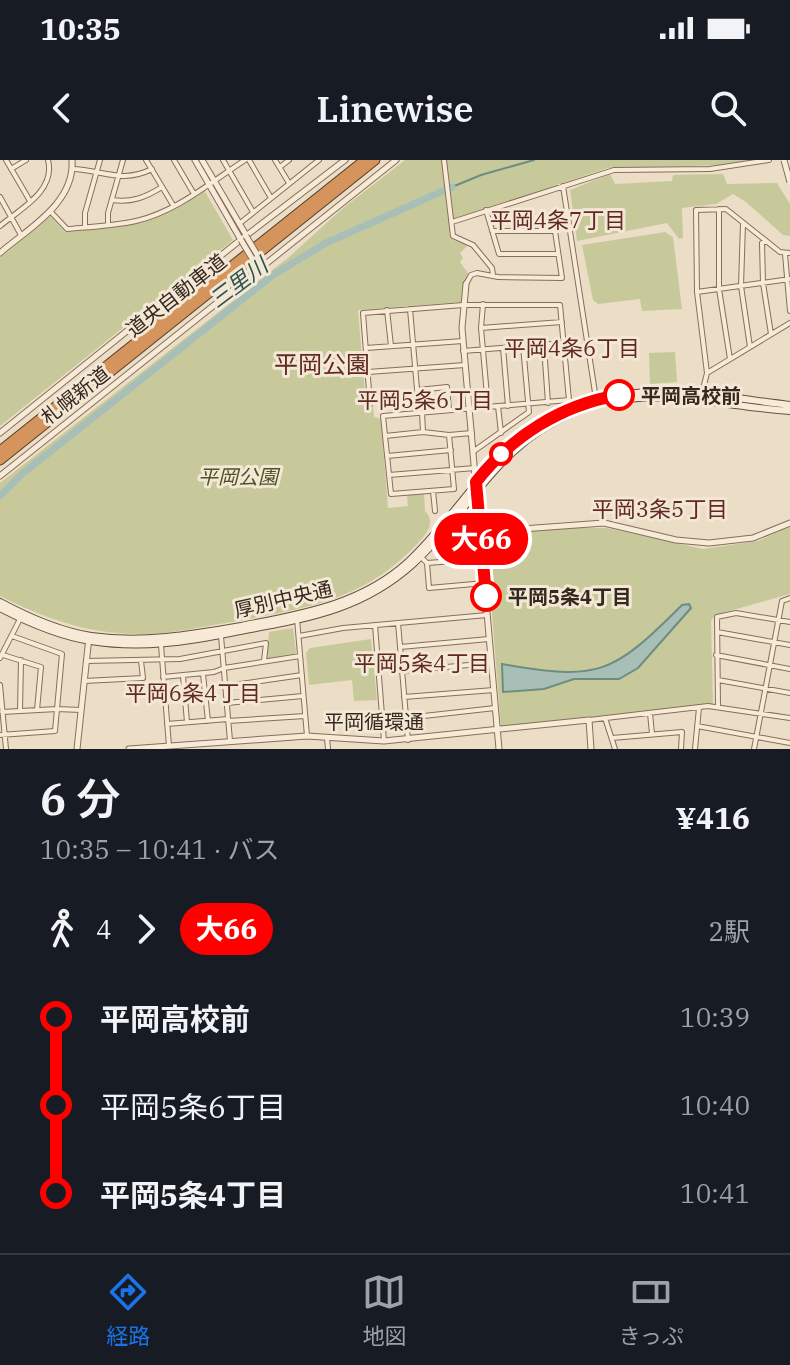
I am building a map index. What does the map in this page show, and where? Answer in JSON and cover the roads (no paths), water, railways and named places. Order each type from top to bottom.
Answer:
[{"type":"highway","name":"道央自動車道","points":[[0,451],[365,160]]},
{"type":"highway","name":"道央自動車道","points":[[0,460],[375,160]]},
{"type":"main road","name":"厚別中央通","points":[[89,638],[160,639],[331,612],[360,600],[393,581],[421,557],[496,459],[528,432],[565,410],[596,399],[661,391],[790,408]]},
{"type":"main road","name":"厚別中央通","points":[[0,608],[53,631],[129,645],[161,644],[221,635],[297,618],[348,600],[390,576],[511,452],[538,431],[572,413],[604,403],[658,396],[790,408]]},
{"type":"main road","name":"厚別中央通","points":[[0,602],[22,616]]},
{"type":"street","points":[[6,160],[30,201]]},
{"type":"street","points":[[11,169],[26,160]]},
{"type":"street","points":[[0,226],[47,184],[48,160]]},
{"type":"street","points":[[0,253],[50,211],[65,193],[72,160]]},
{"type":"street","points":[[85,227],[85,213],[100,160]]},
{"type":"street","points":[[108,225],[123,160]]},
{"type":"street","points":[[146,160],[173,205]]},
{"type":"street","points":[[174,160],[194,194]]},
{"type":"street","points":[[195,160],[239,224],[243,238]]},
{"type":"street","points":[[202,160],[261,268]]},
{"type":"street","points":[[223,160],[253,212]]},
{"type":"street","points":[[50,211],[64,228],[146,218],[194,194],[247,160],[271,198]]},
{"type":"street","points":[[275,160],[289,183]]},
{"type":"street","points":[[280,167],[289,160]]},
{"type":"street","points":[[239,224],[319,160]]},
{"type":"street","name":"札幌新道","points":[[0,433],[345,160]]},
{"type":"street","name":"札幌新道","points":[[0,476],[396,160]]},
{"type":"street","points":[[444,160],[455,238],[473,245],[492,268],[493,275]]},
{"type":"street","points":[[452,222],[614,170],[710,169],[769,160]]},
{"type":"street","points":[[790,160],[783,160],[790,182]]},
{"type":"street","points":[[72,169],[131,178],[152,169]]},
{"type":"street","points":[[563,186],[596,399]]},
{"type":"street","points":[[112,200],[132,201],[162,187]]},
{"type":"street","points":[[0,197],[21,235]]},
{"type":"street","points":[[719,209],[719,289],[730,359]]},
{"type":"street","points":[[702,395],[707,373],[697,292],[696,210],[726,209],[765,241],[787,253],[790,311]]},
{"type":"street","points":[[486,210],[499,254],[558,254]]},
{"type":"street","points":[[743,223],[741,286],[750,347]]},
{"type":"street","points":[[492,231],[555,231],[562,278],[498,277],[474,273],[466,284],[463,305],[463,351],[499,749]]},
{"type":"street","points":[[765,241],[762,243],[763,283],[771,334]]},
{"type":"street","points":[[697,292],[788,280]]},
{"type":"street","points":[[483,304],[481,328],[488,407]]},
{"type":"street","points":[[370,404],[362,313],[483,304],[560,305],[569,400],[383,416],[391,494],[454,489],[449,435]]},
{"type":"street","points":[[410,309],[423,432]]},
{"type":"street","points":[[387,310],[391,346]]},
{"type":"street","points":[[481,328],[562,322]]},
{"type":"street","points":[[707,373],[790,323]]},
{"type":"street","points":[[365,348],[463,341]]},
{"type":"street","points":[[463,351],[564,343]]},
{"type":"street","points":[[544,345],[548,403]]},
{"type":"street","points":[[474,451],[529,412],[523,346]]},
{"type":"street","points":[[503,348],[508,406]]},
{"type":"street","points":[[368,372],[465,365]]},
{"type":"street","points":[[396,397],[447,387],[449,410]]},
{"type":"street","points":[[498,406],[501,433]]},
{"type":"street","points":[[385,436],[423,432],[449,435],[472,433]]},
{"type":"street","points":[[387,456],[451,450]]},
{"type":"street","points":[[389,475],[475,468]]},
{"type":"street","points":[[433,491],[435,511]]},
{"type":"street","points":[[481,532],[604,523],[676,540],[712,543],[753,538],[790,523]]},
{"type":"street","points":[[421,557],[427,563],[429,588],[485,583]]},
{"type":"street","points":[[427,563],[482,559]]},
{"type":"street","points":[[754,749],[782,601],[790,598]]},
{"type":"street","points":[[718,706],[717,617],[736,613],[790,622]]},
{"type":"street","points":[[299,636],[375,625],[487,615]]},
{"type":"street","points":[[22,616],[2,656],[41,667],[37,710]]},
{"type":"street","points":[[297,618],[307,736]]},
{"type":"street","points":[[398,623],[408,740]]},
{"type":"street","points":[[375,625],[384,741]]},
{"type":"street","points":[[716,632],[790,645]]},
{"type":"street","points":[[221,635],[230,741]]},
{"type":"street","points":[[2,735],[55,731],[62,654],[12,636]]},
{"type":"street","points":[[77,749],[89,638]]},
{"type":"street","points":[[400,647],[489,639]]},
{"type":"street","points":[[86,661],[161,660],[266,643],[264,661]]},
{"type":"street","points":[[161,644],[169,746]]},
{"type":"street","points":[[716,655],[790,669]]},
{"type":"street","points":[[163,677],[203,674],[300,656]]},
{"type":"street","points":[[20,711],[21,660]]},
{"type":"street","points":[[84,681],[143,678],[141,661]]},
{"type":"street","points":[[402,671],[491,663]]},
{"type":"street","points":[[203,674],[208,721]]},
{"type":"street","points":[[226,686],[302,675]]},
{"type":"street","points":[[183,676],[187,722]]},
{"type":"street","points":[[717,680],[790,693]]},
{"type":"street","points":[[0,685],[2,735],[6,749]]},
{"type":"street","points":[[404,697],[494,690]]},
{"type":"street","points":[[227,703],[303,696]]},
{"type":"street","points":[[591,749],[589,720],[718,706],[790,718]]},
{"type":"street","points":[[695,749],[699,707]]},
{"type":"street","points":[[406,718],[495,708]]},
{"type":"street","points":[[2,712],[81,710]]},
{"type":"street","points":[[650,713],[652,734]]},
{"type":"street","points":[[167,724],[305,716]]},
{"type":"street","points":[[605,718],[615,749]]},
{"type":"street","name":"平岡循環通","points":[[132,749],[213,746],[230,741],[307,736],[408,740],[589,720]]},
{"type":"street","points":[[697,726],[790,742],[789,749]]},
{"type":"street","points":[[612,738],[682,732],[681,749]]},
{"type":"street","points":[[327,738],[328,749]]},
{"type":"street","points":[[265,749],[266,739]]},
{"type":"waterway","name":"三里川","points":[[452,187],[534,160]]},
{"type":"waterway","name":"三里川","points":[[0,496],[22,474],[273,275],[326,243],[452,187]]},
{"type":"place","name":"平岡高校前","points":[[619,395]]},
{"type":"place","name":"平岡5条4丁目","points":[[486,596]]},
{"type":"district","name":"平岡4条7丁目","points":[[558,219]]},
{"type":"district","name":"平岡4条6丁目","points":[[572,347]]},
{"type":"district","name":"平岡公園","points":[[322,364]]},
{"type":"district","name":"平岡5条6丁目","points":[[425,399]]},
{"type":"district","name":"平岡3条5丁目","points":[[660,508]]},
{"type":"district","name":"平岡5条4丁目","points":[[422,662]]},
{"type":"district","name":"平岡6条4丁目","points":[[193,692]]}]
